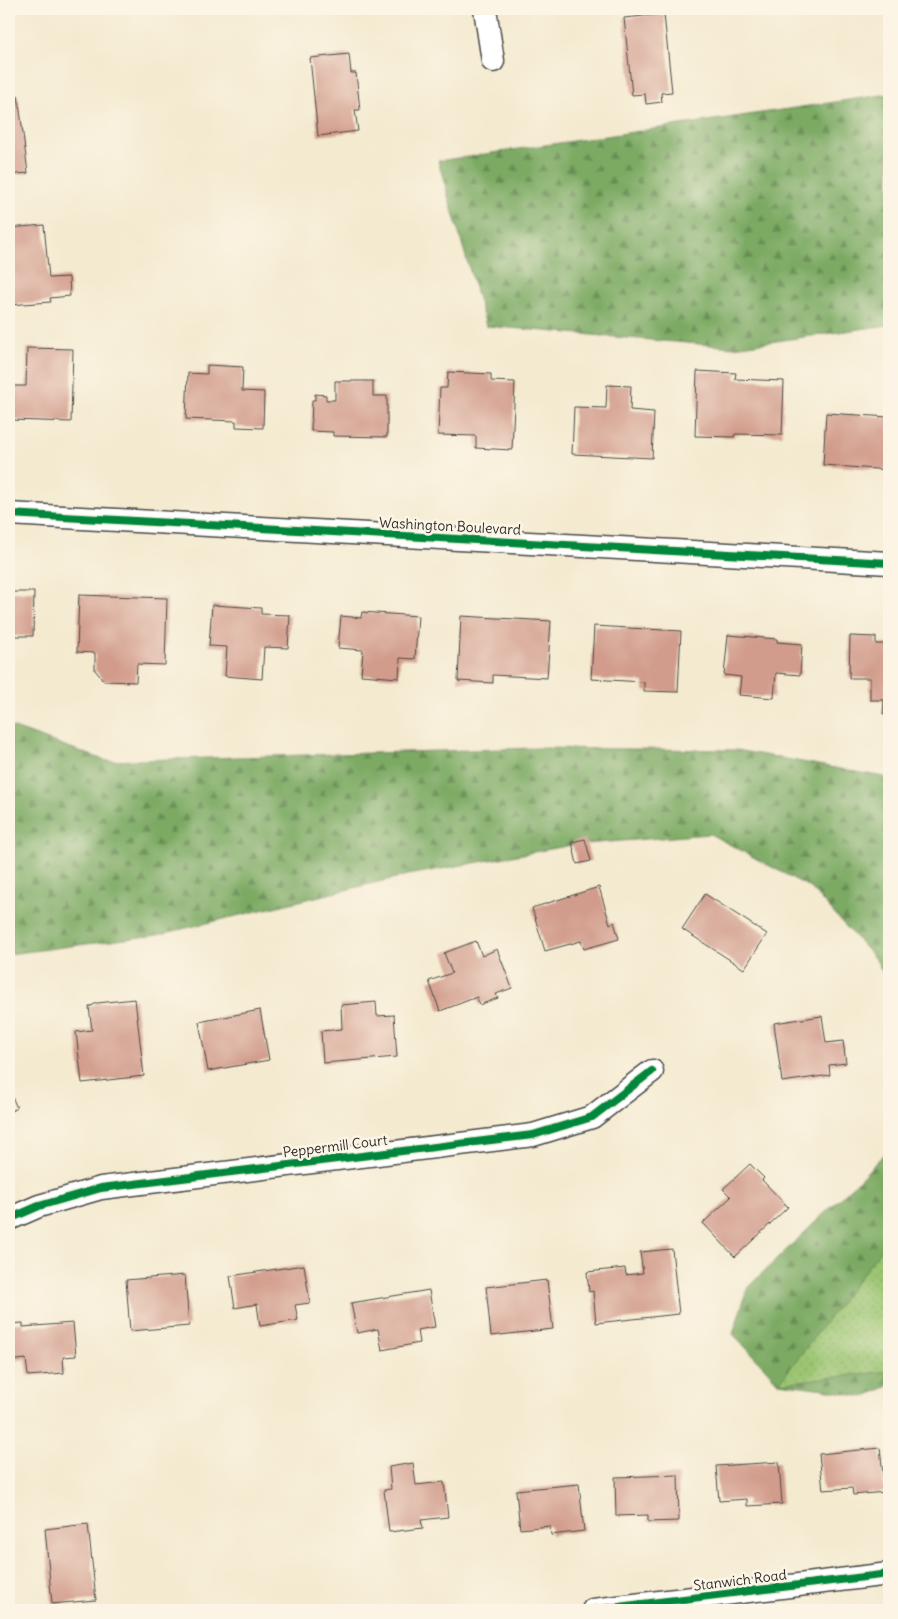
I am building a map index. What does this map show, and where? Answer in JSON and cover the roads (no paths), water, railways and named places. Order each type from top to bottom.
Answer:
[{"type":"street","points":[[485,9],[493,61]]},
{"type":"street","name":"Washington Boulevard","points":[[9,514],[889,563]]},
{"type":"street","name":"Peppermill Court","points":[[9,1219],[39,1206],[101,1188],[533,1135],[592,1117],[652,1071]]},
{"type":"street","name":"Stanwich Road","points":[[593,1610],[889,1574]]}]
